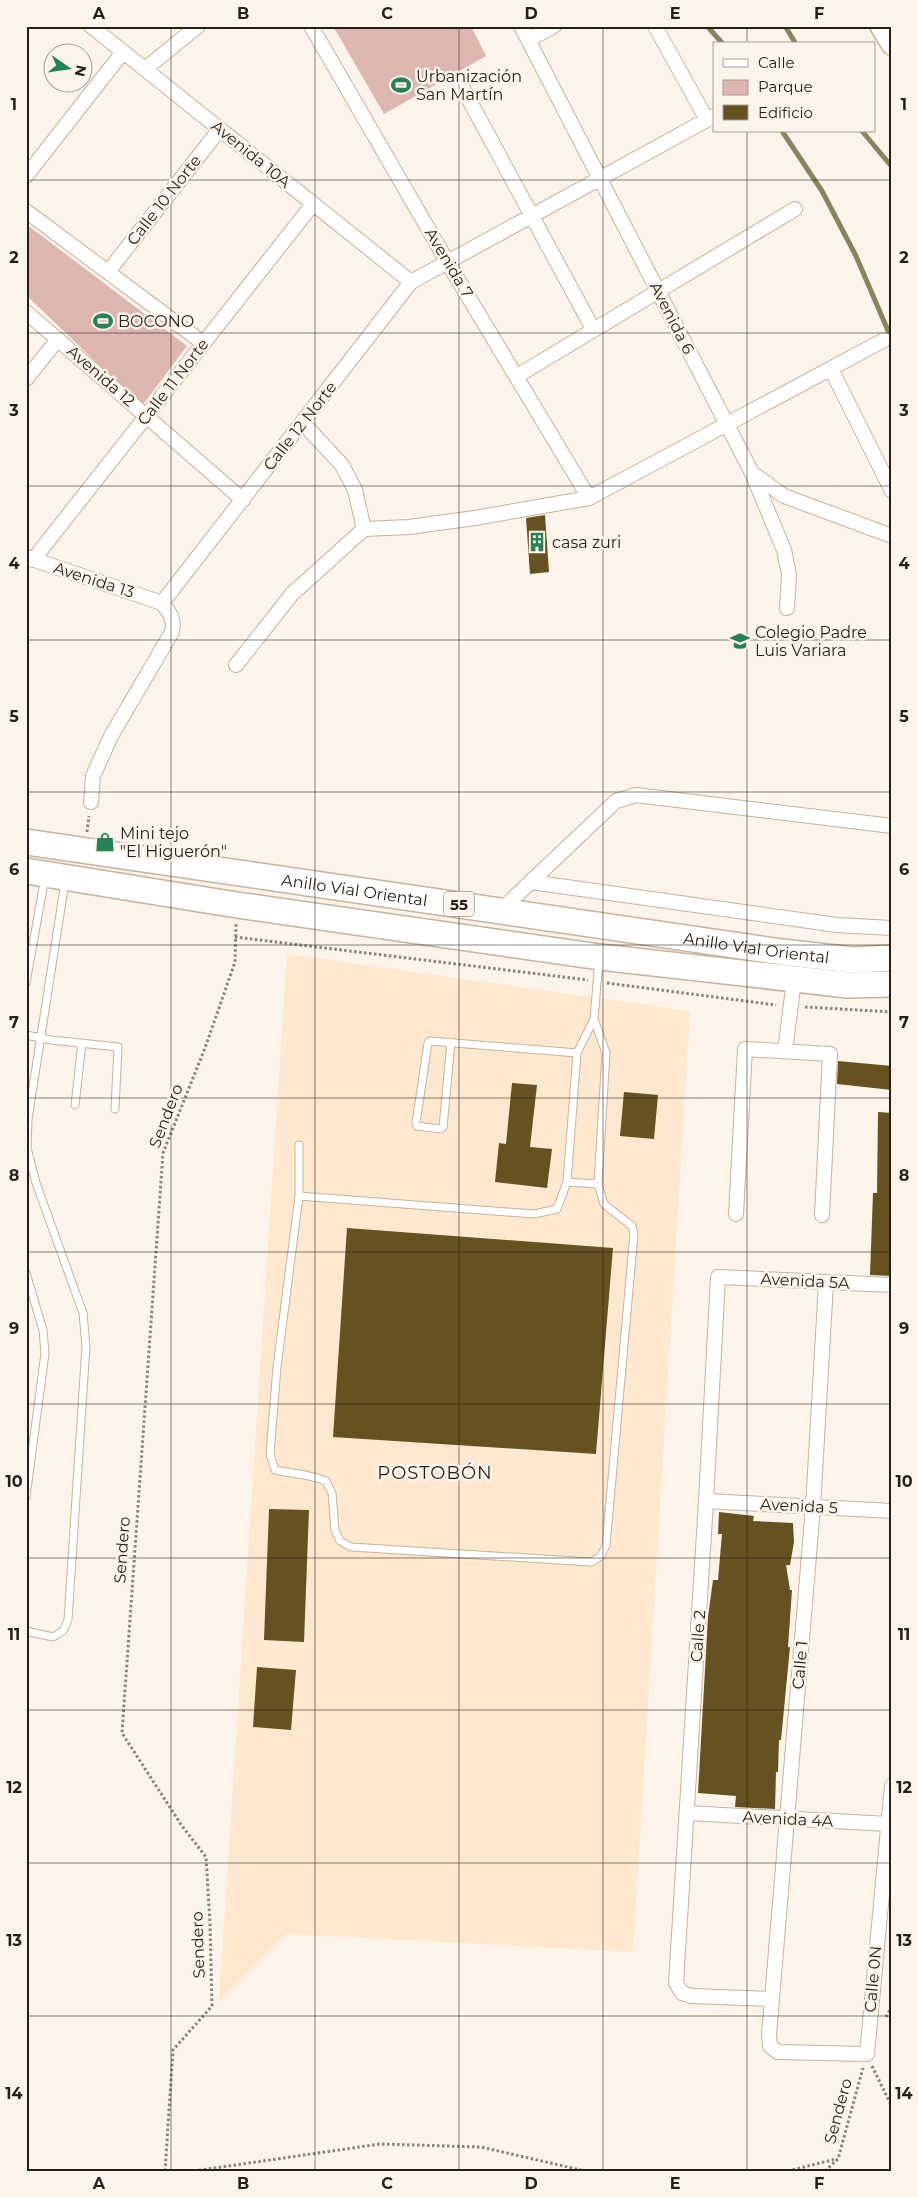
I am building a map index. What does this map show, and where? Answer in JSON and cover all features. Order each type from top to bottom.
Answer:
[{"type":"highway","name":"Anillo Vial Oriental","points":[[26,842],[782,952],[853,960],[892,958]]},
{"type":"highway","name":"Anillo Vial Oriental","points":[[46,874],[237,905],[600,957],[848,985],[892,984]]},
{"type":"main road","points":[[881,26],[892,44]]},
{"type":"street","name":"Avenida 10A","points":[[91,26],[411,282]]},
{"type":"street","points":[[145,69],[198,26]]},
{"type":"street","name":"Avenida 7","points":[[311,26],[448,263],[589,498]]},
{"type":"street","name":"Avenida 6","points":[[521,26],[752,473],[784,496],[892,536]]},
{"type":"street","points":[[528,40],[554,26]]},
{"type":"street","points":[[655,26],[710,118]]},
{"type":"street","points":[[26,176],[123,52]]},
{"type":"street","points":[[460,83],[593,329]]},
{"type":"street","name":"Calle 12 Norte","points":[[162,602],[411,282],[710,118]]},
{"type":"street","name":"Calle 10 Norte","points":[[108,272],[220,129]]},
{"type":"street","name":"Calle 11 Norte","points":[[30,558],[146,416],[313,204]]},
{"type":"street","points":[[517,376],[795,209]]},
{"type":"street","points":[[26,211],[203,343]]},
{"type":"street","name":"Avenida 12","points":[[26,312],[243,500]]},
{"type":"street","points":[[26,379],[58,339]]},
{"type":"street","points":[[236,665],[292,594],[364,529],[409,527],[475,518],[589,498],[884,340]]},
{"type":"street","points":[[830,369],[892,491]]},
{"type":"street","points":[[302,422],[342,464],[355,490],[364,529]]},
{"type":"street","points":[[752,473],[784,550],[789,574],[787,608]]},
{"type":"street","name":"Avenida 13","points":[[30,558],[162,602]]},
{"type":"street","points":[[91,802],[94,776],[111,736],[172,632],[174,623],[172,615],[162,602]]},
{"type":"street","points":[[501,910],[616,801],[636,795],[892,826]]},
{"type":"street","points":[[531,882],[838,925],[892,928]]},
{"type":"street","points":[[785,1052],[794,980]]},
{"type":"street","points":[[736,1214],[745,1049],[830,1054],[822,1215]]},
{"type":"street","name":"Avenida 5A","points":[[718,1277],[892,1285]]},
{"type":"street","name":"Calle 2","points":[[718,1277],[676,1983],[682,1993],[692,1996],[772,1999]]},
{"type":"street","name":"Calle 1","points":[[826,1283],[813,1507],[772,1999],[770,2046],[778,2052],[867,2054]]},
{"type":"street","name":"Avenida 5","points":[[706,1501],[892,1511]]},
{"type":"street","name":"Calle 0N","points":[[867,2054],[892,1786]]},
{"type":"street","name":"Avenida 4A","points":[[686,1813],[888,1824]]},
{"type":"lane","points":[[26,983],[46,874]]},
{"type":"lane","points":[[26,1631],[53,1636],[63,1631],[68,1620],[86,1346],[82,1312],[36,1183],[27,1148],[27,1119],[41,1038],[46,874]]},
{"type":"lane","points":[[299,1196],[534,1214],[557,1209],[567,1182],[577,1053],[594,1019],[600,957]]},
{"type":"lane","points":[[300,1144],[299,1196],[277,1367],[270,1454],[276,1470],[289,1474],[315,1476],[326,1481],[332,1493],[335,1530],[340,1541],[351,1547],[591,1562],[601,1556],[606,1545],[634,1234],[632,1226],[604,1204],[598,1184],[606,1053],[594,1019]]},
{"type":"lane","points":[[26,1035],[118,1047],[115,1109]]},
{"type":"lane","points":[[451,1042],[443,1126],[440,1128],[417,1126],[428,1043],[430,1041],[451,1042],[577,1053]]},
{"type":"lane","points":[[75,1105],[82,1043]]},
{"type":"lane","points":[[567,1182],[598,1184]]},
{"type":"lane","points":[[26,1273],[43,1330],[45,1353],[26,1497]]},
{"type":"path","points":[[84,850],[91,802]]},
{"type":"path","name":"Sendero","points":[[165,2171],[173,2050],[212,2006],[206,1857],[182,1826],[122,1733],[164,1153],[205,1048],[235,962],[237,905]]},
{"type":"path","points":[[236,937],[791,1006],[892,1012]]},
{"type":"path","points":[[867,2054],[892,2107]]},
{"type":"path","name":"Sendero","points":[[826,2171],[838,2159],[867,2054]]},
{"type":"path","points":[[194,2171],[380,2144],[481,2146],[586,2171]]},
{"type":"path","points":[[788,2171],[838,2159]]},
{"type":"shaded area","points":[[287,954],[690,1011],[633,1952],[287,1934],[219,2002]]},
{"type":"green space","name":"Urbanización San Martín","points":[[333,26],[471,26],[486,56],[384,114]]},
{"type":"green space","name":"BOCONO","points":[[26,224],[187,346],[142,406],[26,295]]},
{"type":"building","name":"casa zuri","points":[[545,515],[549,572],[530,574],[526,518]]},
{"type":"building","points":[[838,1061],[892,1066],[892,1090],[837,1084]]},
{"type":"building","points":[[512,1083],[537,1085],[530,1147],[552,1149],[547,1188],[495,1182],[499,1143],[506,1144]]},
{"type":"building","points":[[624,1092],[658,1095],[654,1139],[620,1136]]},
{"type":"building","points":[[878,1112],[892,1113],[892,1276],[870,1275],[873,1193],[877,1193]]},
{"type":"building","points":[[347,1228],[613,1248],[596,1454],[333,1437]]},
{"type":"building","points":[[269,1509],[309,1510],[304,1642],[264,1640]]},
{"type":"building","points":[[719,1512],[754,1516],[753,1521],[793,1523],[794,1542],[790,1565],[786,1565],[790,1590],[792,1590],[788,1647],[790,1647],[781,1740],[779,1740],[778,1772],[776,1772],[775,1809],[735,1807],[736,1796],[698,1793],[708,1617],[713,1580],[718,1580],[722,1534],[718,1534]]},
{"type":"building","points":[[257,1667],[296,1670],[291,1730],[253,1727]]},
{"type":"waterway","points":[[707,26],[721,42]]},
{"type":"waterway","points":[[785,26],[795,42]]},
{"type":"waterway","points":[[783,132],[822,191],[856,256],[892,340]]},
{"type":"waterway","points":[[863,132],[892,167]]},
{"type":"place","name":"Urbanización San Martín","points":[[401,85]]},
{"type":"place","name":"BOCONO","points":[[103,321]]},
{"type":"place","name":"casa zuri","points":[[537,542]]},
{"type":"place","name":"Colegio Padre Luis Variara","points":[[740,641]]},
{"type":"place","name":"Mini tejo \"El Higuerón\"","points":[[105,842]]},
{"type":"district","name":"POSTOBÓN","points":[[435,1473]]}]
